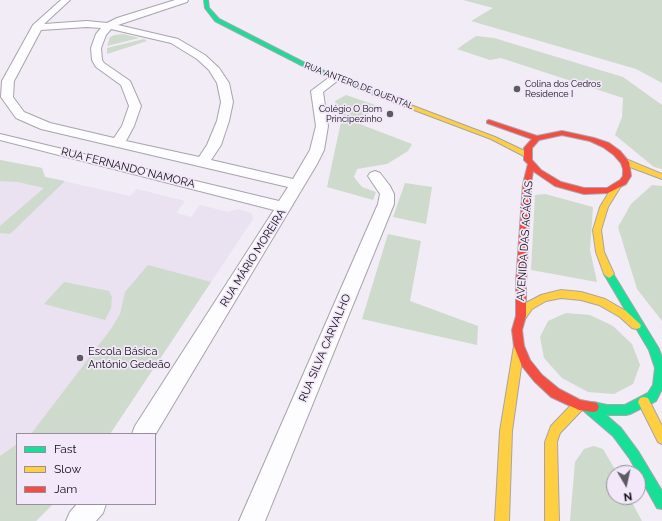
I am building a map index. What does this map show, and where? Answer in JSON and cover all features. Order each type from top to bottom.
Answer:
[{"type":"main road","name":"RUA ANTERO DE QUENTAL","points":[[206,0],[209,12],[217,20],[228,27],[303,64],[338,74],[493,138],[527,154]]},
{"type":"main road","points":[[232,17],[283,43]]},
{"type":"main road","name":"RUA ANTERO DE QUENTAL","points":[[328,64],[338,74]]},
{"type":"main road","points":[[479,119],[537,138]]},
{"type":"main road","points":[[527,154],[528,148],[537,138],[562,133],[592,139],[606,145],[617,153],[625,162],[662,177]]},
{"type":"main road","name":"AVENIDA DAS ACÁCIAS","points":[[527,154],[531,165],[547,179],[571,188],[597,191],[620,184]]},
{"type":"main road","name":"AVENIDA DAS ACÁCIAS","points":[[531,165],[528,184],[521,283],[521,316],[517,330],[518,346],[526,363],[538,378],[555,392],[579,405],[589,408],[626,410],[652,397],[658,386],[660,368],[654,349],[610,275],[600,252],[597,230],[604,207],[627,176],[625,162]]},
{"type":"main road","points":[[620,184],[662,177]]},
{"type":"main road","name":"AVENIDA DAS ACÁCIAS","points":[[521,316],[529,306],[544,298],[561,294],[581,296],[602,302],[623,314],[642,330]]},
{"type":"main road","points":[[502,521],[506,431],[518,346]]},
{"type":"main road","points":[[644,402],[662,438]]},
{"type":"main road","points":[[552,521],[551,442],[555,430],[579,405]]},
{"type":"main road","name":"AVENIDA DAS ACÁCIAS","points":[[589,408],[617,432],[634,455],[662,503]]},
{"type":"street","name":"RUA FERNANDO NAMORA","points":[[66,0],[44,17],[36,27],[10,76],[7,86],[7,97],[10,103],[20,114],[46,126],[298,185]]},
{"type":"street","points":[[118,143],[128,126],[135,106],[126,83],[100,65],[97,60],[96,48],[101,34],[109,26],[120,20],[184,0]]},
{"type":"street","points":[[36,27],[87,24],[109,26],[174,41],[201,57],[214,68],[223,83],[227,102],[223,121],[214,145],[202,163]]},
{"type":"street","name":"RUA MÁRIO MOREIRA","points":[[144,433],[298,185],[317,150],[321,136],[321,114],[317,91],[338,74]]},
{"type":"street","name":"RUA FERNANDO NAMORA","points":[[1,137],[28,119]]},
{"type":"street","name":"RUA FERNANDO NAMORA","points":[[1,137],[284,207]]},
{"type":"street","name":"RUA SILVA CARVALHO","points":[[252,521],[386,204],[387,194],[375,176]]},
{"type":"street","points":[[79,521],[93,505]]},
{"type":"shaded area","name":"Escola Básica António Gedeão","points":[[0,160],[42,168],[45,177],[130,196],[137,189],[185,201],[176,213],[191,217],[200,205],[228,212],[238,209],[251,213],[253,219],[111,433],[16,433],[16,505],[52,505],[36,521],[0,521]]},
{"type":"green space","points":[[463,0],[662,0],[662,83],[636,69],[471,21],[493,8]]},
{"type":"green space","points":[[123,34],[139,38],[107,46],[110,37]]},
{"type":"green space","points":[[476,36],[494,38],[623,77],[662,105],[662,169],[654,167],[615,135],[622,117],[623,98],[501,58],[490,60],[457,49]]},
{"type":"green space","points":[[144,39],[147,41],[107,54],[107,48]]},
{"type":"green space","points":[[346,95],[378,106],[357,123],[412,144],[408,151],[387,164],[357,169],[354,177],[362,187],[376,192],[373,200],[327,187],[341,122],[335,101]]},
{"type":"green space","points":[[0,160],[42,168],[45,177],[65,181],[10,234],[0,233],[0,226],[44,188],[18,182],[0,181]]},
{"type":"green space","points":[[405,183],[432,187],[426,224],[393,217]]},
{"type":"green space","points":[[652,185],[662,186],[662,321],[637,289],[618,227],[631,204]]},
{"type":"green space","points":[[545,194],[593,207],[590,250],[597,282],[531,270],[535,195]]},
{"type":"green space","points":[[388,234],[421,241],[410,301],[478,326],[477,345],[362,319]]},
{"type":"green space","points":[[148,265],[211,282],[111,433],[32,433],[111,329],[120,314],[125,292]]},
{"type":"green space","points":[[64,282],[109,291],[112,297],[111,308],[105,320],[44,304]]},
{"type":"green space","points":[[566,313],[590,315],[613,326],[632,344],[640,365],[633,384],[614,394],[588,392],[562,378],[544,358],[540,337],[548,321]]},
{"type":"green space","points":[[16,445],[16,505],[52,505],[36,521],[0,521],[0,456]]},
{"type":"green space","points":[[594,446],[603,449],[612,465],[606,465],[606,505],[633,505],[642,521],[570,521],[575,462],[584,449]]},
{"type":"traffic: fast","points":[[206,0],[207,8],[217,20],[303,64],[379,95]]},
{"type":"traffic: fast","points":[[593,407],[607,410],[626,410],[652,397],[658,386],[660,368],[654,349],[609,274]]},
{"type":"traffic: fast","points":[[589,408],[617,432],[634,455],[662,503]]},
{"type":"traffic: slow","points":[[379,95],[493,138],[527,154]]},
{"type":"traffic: slow","points":[[625,162],[662,177]]},
{"type":"traffic: slow","points":[[609,274],[600,252],[597,230],[604,207],[617,186]]},
{"type":"traffic: slow","points":[[521,316],[529,306],[544,298],[561,294],[581,296],[602,302],[623,314],[636,325]]},
{"type":"traffic: slow","points":[[502,521],[506,431],[519,346]]},
{"type":"traffic: slow","points":[[644,402],[662,438]]},
{"type":"traffic: slow","points":[[552,521],[551,442],[555,430],[579,405]]},
{"type":"traffic: jam","points":[[489,122],[537,138]]},
{"type":"traffic: jam","points":[[562,133],[592,139],[606,145],[617,153],[625,162],[627,169],[627,176],[623,182],[608,190],[584,191],[558,184],[538,172],[528,160],[528,148],[537,138],[562,133]]},
{"type":"traffic: jam","points":[[531,165],[527,184],[521,283],[521,316],[517,330],[519,346],[526,363],[538,378],[555,393],[579,405],[593,407]]},
{"type":"place","name":"Colina dos Cedros Residence I","points":[[517,89]]},
{"type":"place","name":"Colégio O Bom Principezinho","points":[[390,114]]},
{"type":"place","name":"Escola Básica António Gedeão","points":[[80,358]]}]
